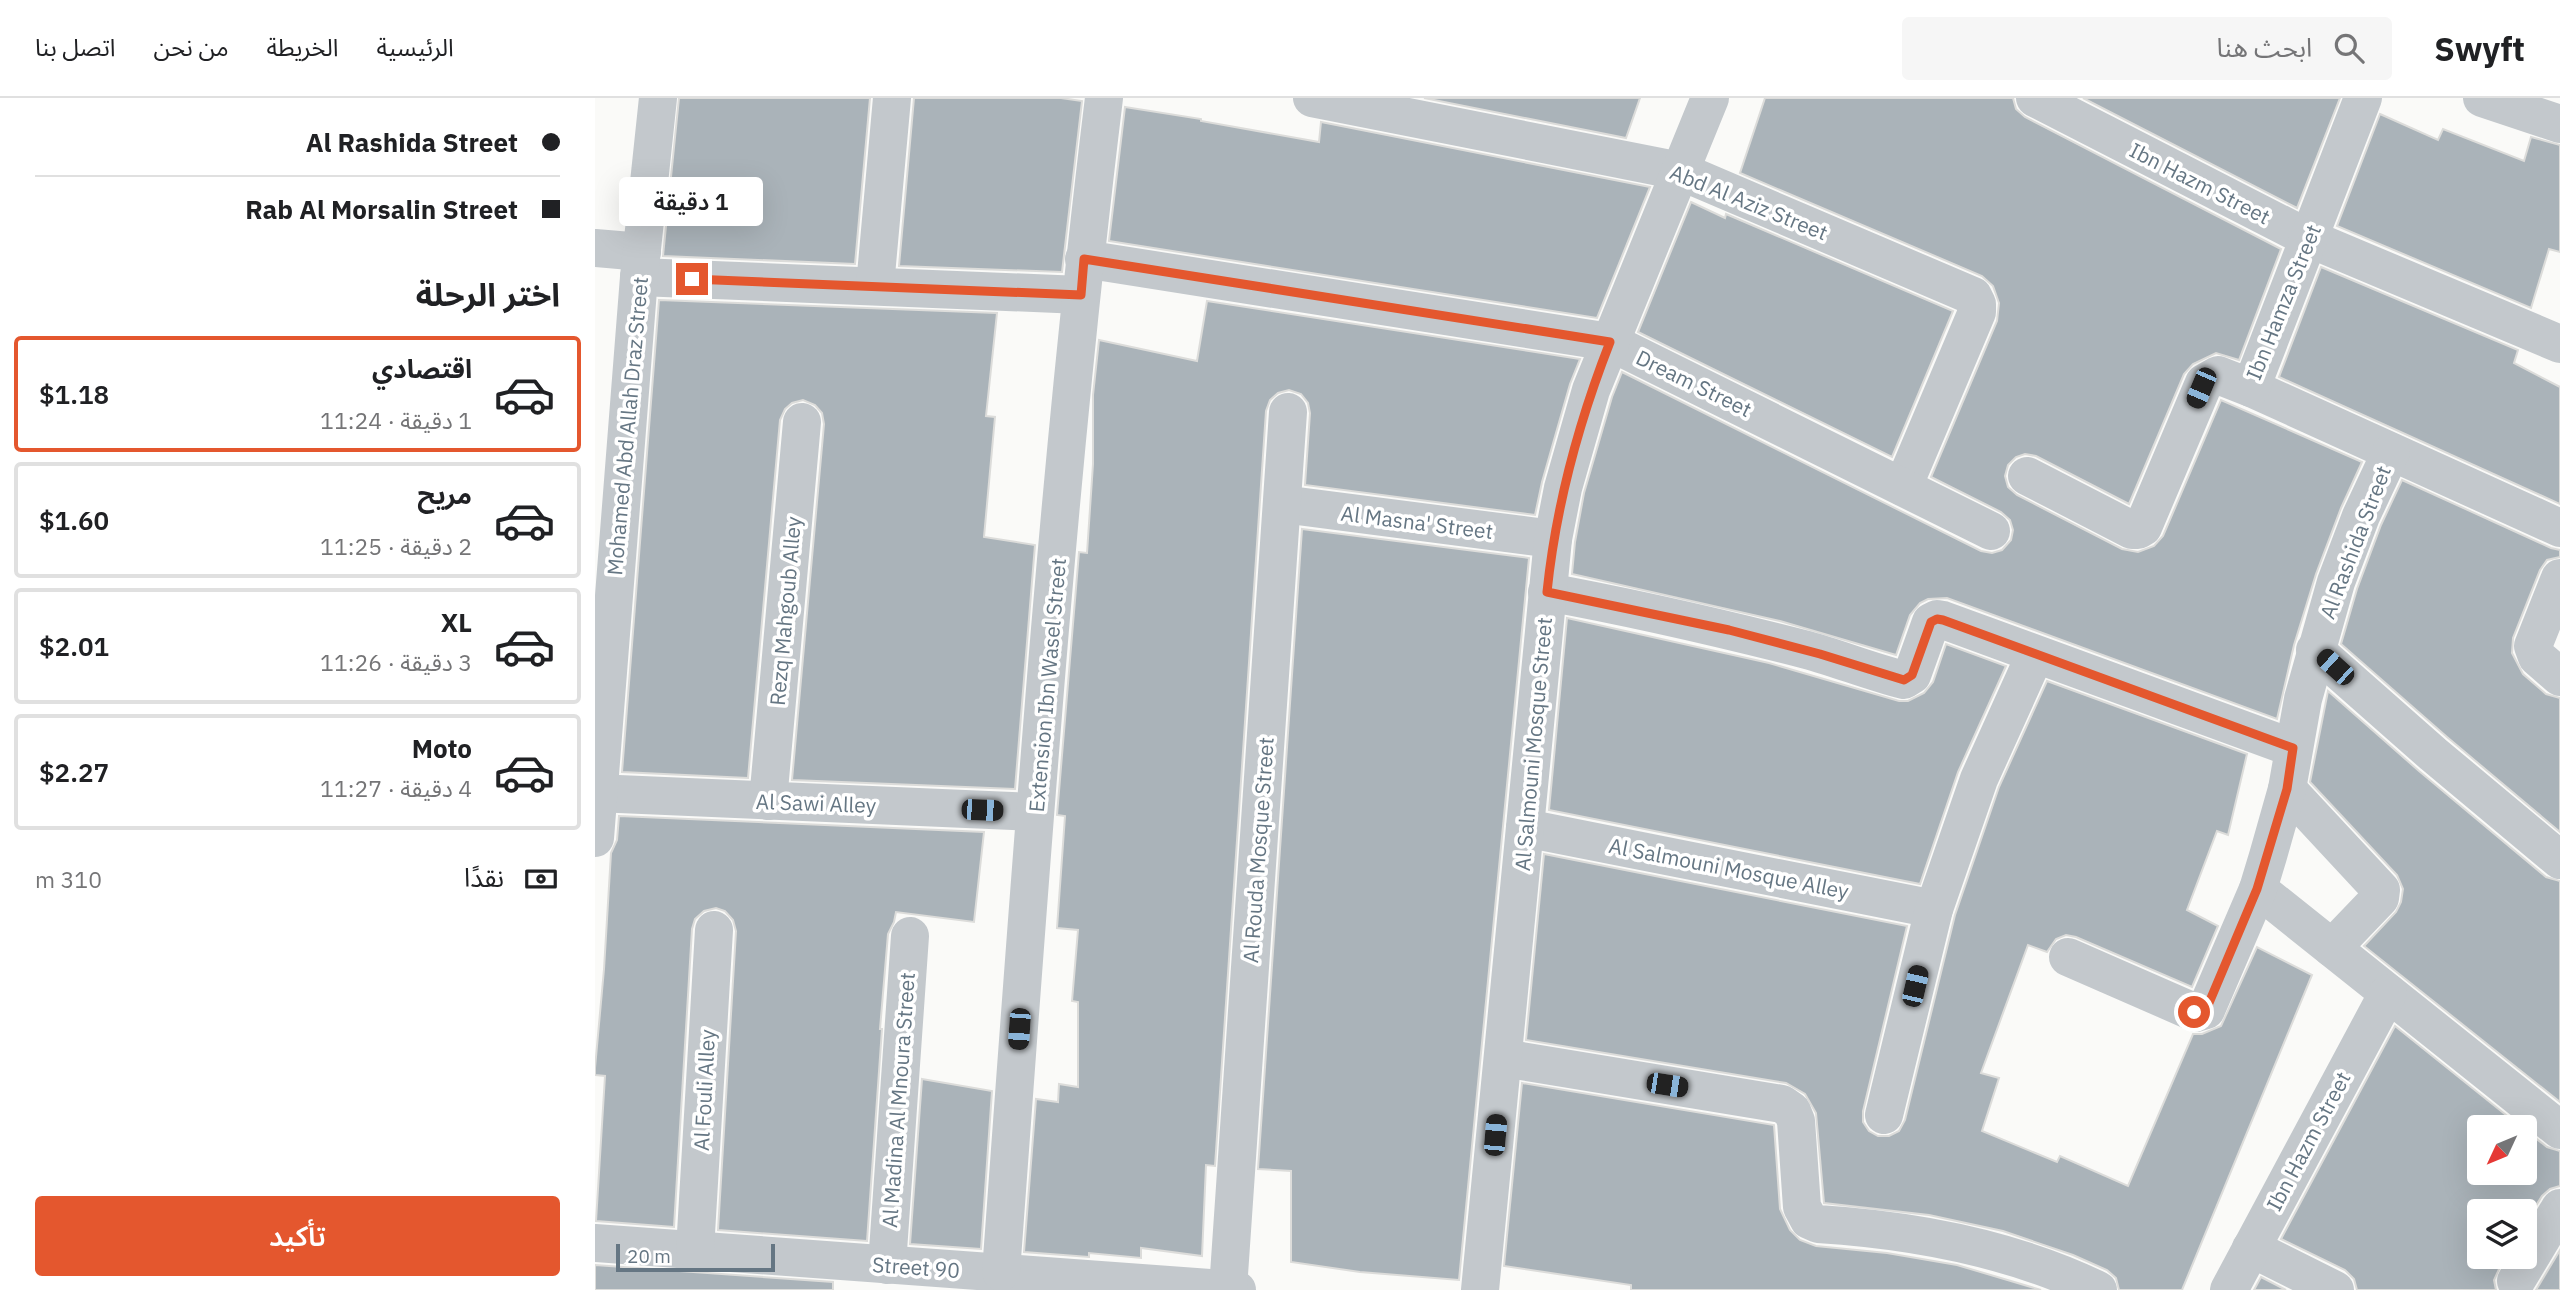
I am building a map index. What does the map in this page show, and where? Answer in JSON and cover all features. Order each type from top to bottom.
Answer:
[{"type":"street","name":"Mohamed Abd Allah Draz Street","points":[[595,838],[596,793],[641,264],[658,98]]},
{"type":"street","points":[[875,286],[892,98]]},
{"type":"street","name":"Extension Ibn Wasel Street","points":[[1000,1272],[1035,812],[1082,277],[1104,98]]},
{"type":"street","name":"Abd Al Aziz Street","points":[[1312,98],[1680,171],[1973,296],[1977,312],[1903,487]]},
{"type":"street","name":"Al Salmouni Mosque Street","points":[[1481,1290],[1553,539],[1576,439],[1610,342],[1710,98]]},
{"type":"street","name":"Ibn Hazm Street","points":[[2035,98],[2308,238],[2560,344]]},
{"type":"street","name":"Ibn Hamza Street","points":[[2027,476],[2132,530],[2138,530],[2145,524],[2204,383],[2218,375],[2251,388],[2363,98]]},
{"type":"street","points":[[2482,98],[2560,124]]},
{"type":"street","name":"Dream Street","points":[[595,248],[641,264],[875,286],[1082,277],[1610,342],[1991,531]]},
{"type":"street","points":[[2251,388],[2560,528]]},
{"type":"street","name":"Al Rouda Mosque Street","points":[[1228,1289],[1288,412]]},
{"type":"street","name":"Rezq Mahgoub Alley","points":[[768,800],[802,422]]},
{"type":"street","name":"Al Rashida Street","points":[[2069,957],[2201,1013],[2206,1010],[2257,889],[2287,789],[2293,748],[2315,650],[2349,549],[2391,452]]},
{"type":"street","name":"Al Masna' Street","points":[[1282,505],[1553,539]]},
{"type":"street","points":[[2560,578],[2533,646],[2537,657],[2560,677]]},
{"type":"street","points":[[1547,592],[1729,630],[1901,679],[1912,675],[1930,625],[1937,619],[2293,748]]},
{"type":"street","points":[[2315,650],[2433,754],[2560,860]]},
{"type":"street","points":[[1884,1115],[1934,909],[1979,779],[2035,654]]},
{"type":"street","points":[[2287,789],[2381,890],[2380,898],[2332,948]]},
{"type":"street","name":"Al Sawi Alley","points":[[596,793],[1035,812]]},
{"type":"street","name":"Al Salmouni Mosque Alley","points":[[1525,828],[1934,909]]},
{"type":"street","points":[[2257,889],[2560,1130]]},
{"type":"street","name":"Al Fouli Alley","points":[[695,1250],[714,930]]},
{"type":"street","name":"Al Madina Al Mnoura Street","points":[[887,1265],[909,936]]},
{"type":"street","name":"Ibn Hazm Street","points":[[2229,1290],[2388,993]]},
{"type":"street","points":[[1503,1058],[1782,1104],[1792,1111],[1796,1121],[1802,1207],[1809,1220],[1818,1224],[1895,1231],[1966,1245],[2036,1264],[2098,1290]]},
{"type":"street","points":[[2516,1281],[2560,1208]]},
{"type":"street","name":"Street 90","points":[[595,1243],[695,1250],[839,1275],[887,1265],[1000,1272],[1101,1285],[1237,1290]]},
{"type":"street","points":[[2251,1248],[2335,1290]]},
{"type":"building","points":[[679,98],[870,98],[855,264],[663,256]]},
{"type":"building","points":[[914,98],[1061,98],[1082,101],[1062,272],[899,266]]},
{"type":"building","points":[[1424,98],[1640,98],[1626,138]]},
{"type":"building","points":[[1765,98],[2013,98],[2016,109],[2025,117],[2281,249],[2239,360],[2216,353],[2193,364],[2184,374],[2129,504],[2036,456],[2025,454],[2016,457],[2008,465],[2005,476],[2008,487],[2017,495],[2122,549],[2138,552],[2154,546],[2163,536],[2221,400],[2362,462],[2316,574],[2294,645],[2277,719],[1947,598],[1928,599],[1920,603],[1910,615],[1896,655],[1780,621],[1572,574],[1584,493],[1622,372],[1981,551],[1992,553],[2002,550],[2011,540],[2013,530],[2010,520],[2001,512],[1931,477],[1997,321],[1999,303],[1993,286],[1982,276],[1740,173]]},
{"type":"building","points":[[2083,98],[2340,98],[2297,208]]},
{"type":"building","points":[[1125,107],[1319,142],[1321,122],[1650,187],[1597,318],[1109,241]]},
{"type":"building","points":[[2380,114],[2438,140],[2443,129],[2524,161],[2531,137],[2560,145],[2560,252],[2549,249],[2531,308],[2337,226]]},
{"type":"building","points":[[1691,202],[1725,218],[1726,214],[1953,311],[1892,457],[1638,332]]},
{"type":"building","points":[[2321,267],[2518,350],[2514,363],[2560,387],[2560,504],[2279,377]]},
{"type":"building","points":[[659,300],[997,313],[986,416],[995,417],[984,537],[1035,545],[1015,789],[792,780],[824,424],[822,413],[815,405],[803,400],[792,403],[785,409],[780,420],[748,778],[622,772]]},
{"type":"building","points":[[1207,301],[1580,359],[1570,384],[1535,515],[1305,485],[1310,413],[1308,403],[1301,394],[1289,390],[1278,393],[1270,400],[1266,411],[1215,1166],[1206,1165],[1202,1256],[1141,1248],[1141,1258],[1089,1253],[1089,1257],[1024,1252],[1036,1099],[1058,1102],[1059,1084],[1078,1087],[1078,1002],[1072,1001],[1078,930],[1057,928],[1065,816],[1057,815],[1079,552],[1087,553],[1093,464],[1093,395],[1099,340],[1197,361]]},
{"type":"building","points":[[2402,480],[2560,550],[2560,557],[2547,560],[2540,570],[2513,638],[2512,653],[2523,674],[2546,694],[2560,698],[2560,832],[2341,644],[2357,589],[2381,525]]},
{"type":"building","points":[[1302,529],[1529,558],[1459,1280],[1360,1272],[1291,1262],[1291,1171],[1258,1169]]},
{"type":"building","points":[[1567,618],[1769,663],[1899,701],[1908,701],[1924,693],[1933,682],[1946,644],[2006,666],[1958,772],[1920,884],[1549,810]]},
{"type":"building","points":[[2047,681],[2247,754],[2228,835],[2217,831],[2187,910],[2218,926],[2192,987],[2076,937],[2066,935],[2056,939],[2047,952],[2028,945],[1981,1073],[1999,1078],[1982,1131],[2057,1162],[2060,1156],[2128,1186],[2193,1034],[2202,1034],[2221,1026],[2257,947],[2312,975],[2182,1290],[2119,1290],[2116,1278],[2107,1270],[2073,1255],[2003,1231],[1929,1215],[1824,1203],[1816,1113],[1805,1094],[1786,1083],[1526,1040],[1544,854],[1907,926],[1863,1111],[1863,1122],[1869,1131],[1878,1136],[1889,1136],[1899,1131],[1905,1120],[1955,915],[1999,787]]},
{"type":"building","points":[[2328,691],[2546,877],[2560,881],[2560,1102],[2364,946],[2396,912],[2403,889],[2397,875],[2310,782]]},
{"type":"building","points":[[619,816],[984,832],[974,922],[896,912],[888,934],[867,1241],[718,1230],[736,931],[733,920],[725,911],[716,908],[704,911],[695,919],[692,929],[674,1227],[596,1221],[605,1076],[595,1075],[595,1068],[611,853],[617,840]]},
{"type":"building","points":[[2395,1026],[2506,1115],[2467,1115],[2467,1185],[2537,1185],[2537,1139],[2547,1147],[2560,1151],[2560,1186],[2550,1189],[2537,1204],[2537,1199],[2467,1199],[2467,1269],[2499,1269],[2494,1280],[2496,1290],[2357,1290],[2354,1279],[2345,1270],[2281,1239]]},
{"type":"building","points":[[922,1079],[992,1091],[981,1249],[910,1244]]},
{"type":"building","points":[[1522,1083],[1774,1125],[1780,1209],[1790,1230],[1800,1240],[1816,1246],[1887,1253],[1957,1265],[2041,1290],[1631,1290],[1631,1285],[1504,1266]]},
{"type":"building","points":[[2560,1250],[2560,1290],[2536,1290]]},
{"type":"building","points":[[595,1265],[833,1282],[833,1290],[595,1290]]},
{"type":"building","points":[[2261,1277],[2286,1290],[2254,1290]]},
{"type":"route","points":[[692,279],[1081,295],[1084,259],[1610,342],[1591,390],[1563,488],[1553,539],[1547,592],[1639,609],[1729,630],[1904,680],[1912,675],[1931,622],[1943,620],[2293,748],[2287,789],[2257,889],[2206,1010],[2201,1013],[2194,1012]]}]
